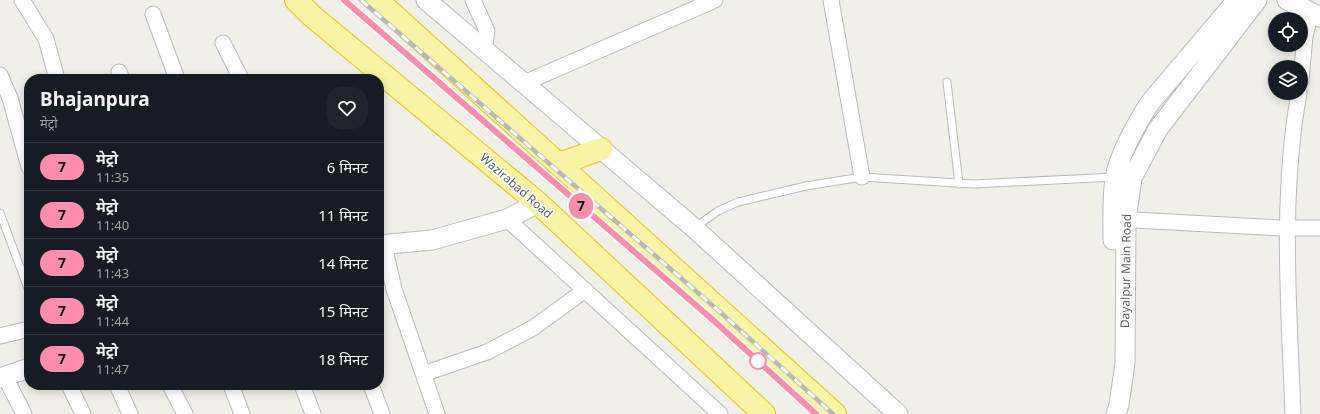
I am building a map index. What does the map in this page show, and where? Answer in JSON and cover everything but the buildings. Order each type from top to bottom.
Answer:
[{"type":"highway","name":"Wazirabad Road","points":[[296,0],[312,16],[382,74]]},
{"type":"highway","points":[[377,0],[835,414]]},
{"type":"highway","name":"Wazirabad Road","points":[[384,76],[538,203],[764,414]]},
{"type":"highway","points":[[559,164],[601,149]]},
{"type":"street","points":[[22,0],[46,38],[56,74]]},
{"type":"street","points":[[426,0],[694,228],[898,414]]},
{"type":"street","points":[[473,0],[487,30],[484,49]]},
{"type":"street","points":[[524,83],[715,0]]},
{"type":"street","points":[[831,0],[862,177]]},
{"type":"street","name":"Dayalpur Main Road","points":[[1116,414],[1119,405],[1125,363],[1119,219],[1115,177],[1125,148],[1148,104],[1237,0]]},
{"type":"street","name":"Dayalpur Main Road","points":[[1102,414],[1107,402],[1112,362],[1119,219],[1132,178],[1158,129],[1257,0]]},
{"type":"street","points":[[1287,0],[1315,15],[1305,36],[1303,60]]},
{"type":"street","points":[[153,14],[175,74]]},
{"type":"street","points":[[223,43],[238,74]]},
{"type":"street","points":[[0,75],[10,98],[24,149]]},
{"type":"street","points":[[1293,414],[1287,280],[1293,126],[1298,100]]},
{"type":"street","points":[[384,245],[432,240],[507,219],[538,203]]},
{"type":"street","points":[[507,219],[720,414]]},
{"type":"street","points":[[1119,219],[1288,228],[1320,228]]},
{"type":"street","points":[[384,252],[394,290],[437,414]]},
{"type":"street","points":[[423,374],[493,348],[533,328],[585,290]]},
{"type":"street","points":[[0,336],[24,330]]},
{"type":"street","points":[[24,370],[2,377],[24,414]]},
{"type":"street","points":[[71,390],[83,414]]},
{"type":"street","points":[[119,390],[130,414]]},
{"type":"street","points":[[173,390],[186,414]]},
{"type":"street","points":[[232,390],[242,414]]},
{"type":"street","points":[[304,390],[313,414]]},
{"type":"street","points":[[373,390],[382,414]]},
{"type":"lane","points":[[947,82],[959,184]]},
{"type":"lane","points":[[694,228],[718,211],[738,202],[806,186],[862,177],[959,184],[1115,177]]},
{"type":"lane","points":[[0,213],[24,278]]},
{"type":"railway","points":[[344,0],[713,320],[816,414]]},
{"type":"railway","points":[[361,0],[720,312],[833,414]]},
{"type":"metro line","name":"7","points":[[344,0],[713,320],[816,414]]}]
